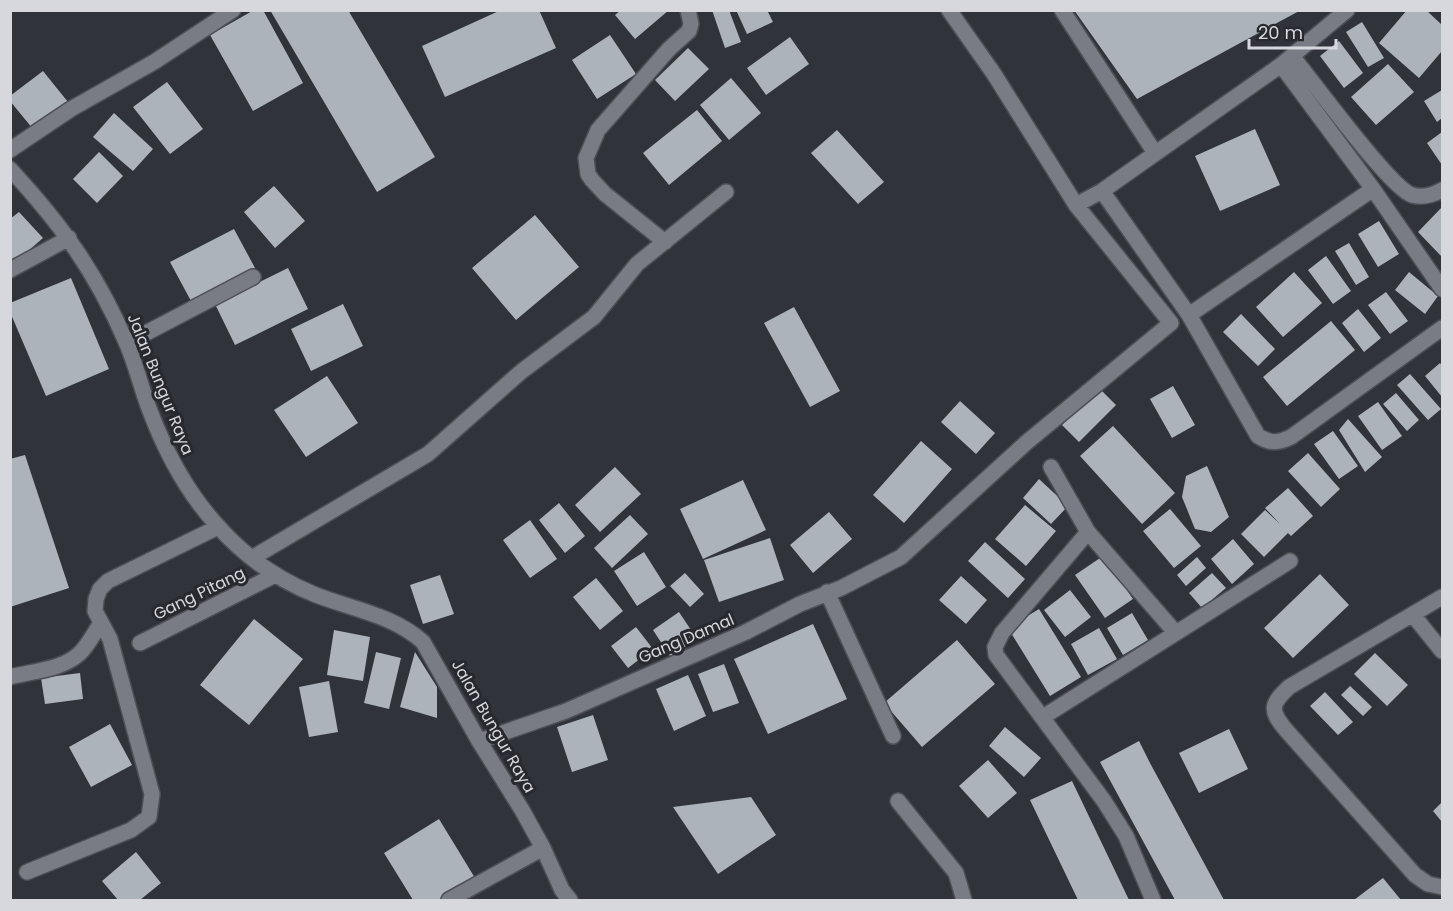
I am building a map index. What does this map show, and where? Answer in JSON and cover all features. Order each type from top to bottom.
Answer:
[{"type":"street","points":[[10,150],[71,109],[154,62],[233,10]]},
{"type":"street","points":[[665,242],[605,194],[588,174],[586,158],[598,130],[669,49],[689,31],[691,24],[688,10]]},
{"type":"street","points":[[1062,10],[1155,153]]},
{"type":"street","points":[[956,13],[1076,205],[1102,190],[1286,60],[1347,10]]},
{"type":"street","points":[[1286,60],[1443,289]]},
{"type":"street","points":[[1286,60],[1400,188],[1410,195],[1420,196],[1429,196],[1443,190]]},
{"type":"street","name":"Jalan Bungur Raya","points":[[10,169],[40,201],[69,238],[98,285],[127,343],[150,412],[188,490],[218,527],[252,558],[275,575],[295,587],[410,630],[423,642],[543,848],[562,890],[570,900]]},
{"type":"street","points":[[1189,315],[1373,189]]},
{"type":"street","points":[[1102,190],[1189,315],[1258,436],[1267,441],[1275,443],[1291,436],[1443,328]]},
{"type":"street","points":[[252,558],[428,454],[522,371],[594,317],[637,264],[726,192]]},
{"type":"street","name":"Gang Damal","points":[[479,741],[566,711],[746,632],[902,557],[1027,442],[1171,323],[1076,205]]},
{"type":"street","points":[[10,270],[69,238]]},
{"type":"street","points":[[127,343],[253,277]]},
{"type":"street","points":[[1051,467],[1088,532],[1175,632]]},
{"type":"street","points":[[27,872],[130,830],[149,817],[152,794],[110,639],[94,611],[96,599],[100,589],[108,581],[218,527]]},
{"type":"street","points":[[1088,532],[1002,633],[995,647],[996,655],[1104,801],[1126,836],[1153,900]]},
{"type":"street","points":[[1043,717],[1290,561]]},
{"type":"street","name":"Gang Pitang","points":[[140,643],[275,575]]},
{"type":"street","points":[[827,592],[893,736]]},
{"type":"street","points":[[1443,597],[1289,687],[1274,705],[1274,713],[1286,730],[1415,875],[1428,884],[1443,887]]},
{"type":"street","points":[[1413,615],[1443,651]]},
{"type":"street","points":[[10,677],[59,666],[72,660],[86,646],[102,623]]},
{"type":"street","points":[[898,801],[956,873],[964,900]]},
{"type":"street","points":[[449,900],[543,848]]},
{"type":"building","points":[[254,10],[263,10],[303,83],[253,111],[210,35]]},
{"type":"building","points":[[270,10],[348,10],[435,157],[377,192]]},
{"type":"building","points":[[501,10],[539,10],[556,48],[445,97],[422,46]]},
{"type":"building","points":[[621,10],[669,10],[635,39],[615,15]]},
{"type":"building","points":[[712,10],[729,10],[741,42],[725,48]]},
{"type":"building","points":[[736,10],[767,10],[773,22],[747,34]]},
{"type":"building","points":[[1074,10],[1301,10],[1137,99]]},
{"type":"building","points":[[1407,10],[1426,10],[1442,25],[1442,51],[1419,78],[1379,43]]},
{"type":"building","points":[[1362,22],[1384,58],[1368,67],[1346,32]]},
{"type":"building","points":[[610,35],[636,74],[597,99],[572,60]]},
{"type":"building","points":[[790,37],[809,64],[766,95],[747,68]]},
{"type":"building","points":[[1339,41],[1363,73],[1344,88],[1320,56]]},
{"type":"building","points":[[688,48],[709,69],[675,101],[655,80]]},
{"type":"building","points":[[1388,64],[1414,92],[1376,125],[1351,97]]},
{"type":"building","points":[[43,71],[68,102],[33,129],[10,101],[10,96]]},
{"type":"building","points":[[731,78],[761,113],[729,140],[700,105]]},
{"type":"building","points":[[167,82],[203,129],[170,154],[133,107]]},
{"type":"building","points":[[1442,90],[1442,118],[1437,122],[1424,101]]},
{"type":"building","points":[[697,110],[722,141],[669,185],[643,153]]},
{"type":"building","points":[[114,113],[153,149],[133,171],[93,137]]},
{"type":"building","points":[[1255,129],[1280,185],[1220,211],[1195,156]]},
{"type":"building","points":[[837,130],[884,182],[858,204],[811,153]]},
{"type":"building","points":[[1442,132],[1442,165],[1427,143]]},
{"type":"building","points":[[99,152],[123,176],[97,203],[73,179]]},
{"type":"building","points":[[274,186],[305,221],[275,248],[244,212]]},
{"type":"building","points":[[1442,207],[1442,257],[1418,232]]},
{"type":"building","points":[[19,212],[43,238],[12,265],[10,263],[10,219]]},
{"type":"building","points":[[535,215],[579,267],[516,320],[472,268]]},
{"type":"building","points":[[1379,221],[1399,254],[1378,267],[1358,234]]},
{"type":"building","points":[[234,229],[255,268],[191,301],[170,262]]},
{"type":"building","points":[[1349,243],[1369,277],[1356,285],[1335,251]]},
{"type":"building","points":[[1326,256],[1351,291],[1333,304],[1308,270]]},
{"type":"building","points":[[288,268],[308,309],[235,345],[215,304]]},
{"type":"building","points":[[1294,272],[1322,303],[1283,337],[1256,307]]},
{"type":"building","points":[[1409,272],[1438,296],[1425,314],[1395,290]]},
{"type":"building","points":[[71,278],[109,369],[46,396],[10,312],[10,303]]},
{"type":"building","points":[[1386,292],[1408,321],[1390,334],[1368,305]]},
{"type":"building","points":[[343,304],[363,346],[311,371],[291,329]]},
{"type":"building","points":[[794,307],[840,391],[810,407],[764,323]]},
{"type":"building","points":[[1358,309],[1381,338],[1364,352],[1342,323]]},
{"type":"building","points":[[1241,314],[1275,349],[1258,366],[1223,332]]},
{"type":"building","points":[[1331,321],[1355,350],[1287,406],[1263,377]]},
{"type":"building","points":[[1440,363],[1442,366],[1442,397],[1425,376]]},
{"type":"building","points":[[1410,374],[1441,409],[1428,420],[1397,385]]},
{"type":"building","points":[[327,376],[358,423],[306,457],[274,410]]},
{"type":"building","points":[[1173,386],[1195,425],[1172,438],[1150,399]]},
{"type":"building","points":[[1099,388],[1116,405],[1079,442],[1062,425]]},
{"type":"building","points":[[1396,393],[1419,420],[1407,431],[1383,404]]},
{"type":"building","points":[[960,401],[995,433],[976,454],[941,422]]},
{"type":"building","points":[[1378,402],[1402,436],[1382,450],[1358,416]]},
{"type":"building","points":[[1348,419],[1382,457],[1365,472],[1339,430]]},
{"type":"building","points":[[1113,426],[1175,493],[1142,524],[1080,456]]},
{"type":"building","points":[[1333,431],[1358,466],[1339,479],[1314,444]]},
{"type":"building","points":[[921,441],[952,469],[904,523],[873,495]]},
{"type":"building","points":[[1308,453],[1340,489],[1321,507],[1288,471]]},
{"type":"building","points":[[25,455],[69,588],[10,607],[10,459]]},
{"type":"building","points":[[1207,466],[1229,517],[1211,532],[1195,529],[1182,497],[1186,476]]},
{"type":"building","points":[[615,467],[641,494],[600,532],[575,505]]},
{"type":"building","points":[[1039,479],[1068,506],[1051,524],[1023,498]]},
{"type":"building","points":[[743,480],[766,530],[703,559],[680,509]]},
{"type":"building","points":[[1288,488],[1313,516],[1291,536],[1288,533],[1264,557],[1241,534],[1265,510],[1280,524],[1265,508]]},
{"type":"building","points":[[559,503],[585,536],[565,553],[539,520]]},
{"type":"building","points":[[1025,505],[1056,531],[1026,566],[995,539]]},
{"type":"building","points":[[1170,509],[1201,546],[1174,568],[1143,531]]},
{"type":"building","points":[[829,512],[852,539],[813,573],[790,545]]},
{"type":"building","points":[[630,515],[648,534],[612,568],[594,548]]},
{"type":"building","points":[[530,520],[557,559],[530,578],[503,540]]},
{"type":"building","points":[[770,538],[784,580],[719,602],[704,560]]},
{"type":"building","points":[[1233,539],[1254,564],[1232,584],[1211,559]]},
{"type":"building","points":[[985,542],[1025,579],[1008,598],[968,561]]},
{"type":"building","points":[[644,552],[666,587],[637,606],[614,571]]},
{"type":"building","points":[[1103,556],[1133,599],[1105,618],[1075,575]]},
{"type":"building","points":[[1197,557],[1206,568],[1186,586],[1177,575]]},
{"type":"building","points":[[685,573],[704,594],[690,607],[670,586]]},
{"type":"building","points":[[1212,573],[1226,588],[1202,608],[1189,593]]},
{"type":"building","points":[[1320,574],[1349,605],[1293,658],[1264,628]]},
{"type":"building","points":[[440,575],[454,614],[423,624],[410,585]]},
{"type":"building","points":[[961,576],[987,600],[966,624],[939,600]]},
{"type":"building","points":[[596,578],[623,611],[600,630],[573,597]]},
{"type":"building","points":[[1070,590],[1091,617],[1065,637],[1044,610]]},
{"type":"building","points":[[1039,609],[1081,677],[1050,696],[1008,628]]},
{"type":"building","points":[[679,612],[697,639],[670,656],[653,630]]},
{"type":"building","points":[[1132,613],[1148,640],[1123,655],[1107,628]]},
{"type":"building","points":[[254,619],[303,659],[249,725],[200,685]]},
{"type":"building","points":[[813,624],[847,699],[768,734],[734,659]]},
{"type":"building","points":[[636,627],[653,649],[628,668],[611,646]]},
{"type":"building","points":[[1099,628],[1117,659],[1088,675],[1071,644]]},
{"type":"building","points":[[334,630],[370,637],[363,681],[327,675]]},
{"type":"building","points":[[957,640],[995,684],[922,747],[884,703]]},
{"type":"building","points":[[376,652],[401,658],[389,709],[364,703]]},
{"type":"building","points":[[415,652],[437,687],[437,718],[400,707]]},
{"type":"building","points":[[1375,653],[1408,685],[1387,706],[1354,674]]},
{"type":"building","points":[[724,664],[739,703],[713,712],[698,674]]},
{"type":"building","points":[[80,673],[83,699],[45,704],[41,678]]},
{"type":"building","points":[[688,675],[706,716],[674,731],[656,689]]},
{"type":"building","points":[[329,681],[338,732],[309,737],[299,687]]},
{"type":"building","points":[[1350,686],[1372,707],[1363,716],[1341,695]]},
{"type":"building","points":[[1325,692],[1353,722],[1338,735],[1310,706]]},
{"type":"building","points":[[593,715],[608,760],[572,772],[557,727]]},
{"type":"building","points":[[110,724],[132,765],[91,787],[69,747]]},
{"type":"building","points":[[1005,727],[1041,758],[1024,777],[989,746]]},
{"type":"building","points":[[1229,729],[1248,769],[1199,793],[1179,753]]},
{"type":"building","points":[[1139,741],[1224,900],[1175,900],[1100,762]]},
{"type":"building","points":[[988,760],[1017,793],[988,818],[959,786]]},
{"type":"building","points":[[1072,781],[1129,900],[1078,900],[1030,800]]},
{"type":"building","points":[[751,797],[776,835],[718,874],[673,807]]},
{"type":"building","points":[[1442,802],[1442,822],[1433,811]]},
{"type":"building","points":[[439,819],[475,878],[439,900],[413,900],[384,853]]},
{"type":"building","points":[[136,852],[161,883],[140,900],[118,900],[102,881]]},
{"type":"building","points":[[1383,878],[1401,900],[1354,900]]}]
